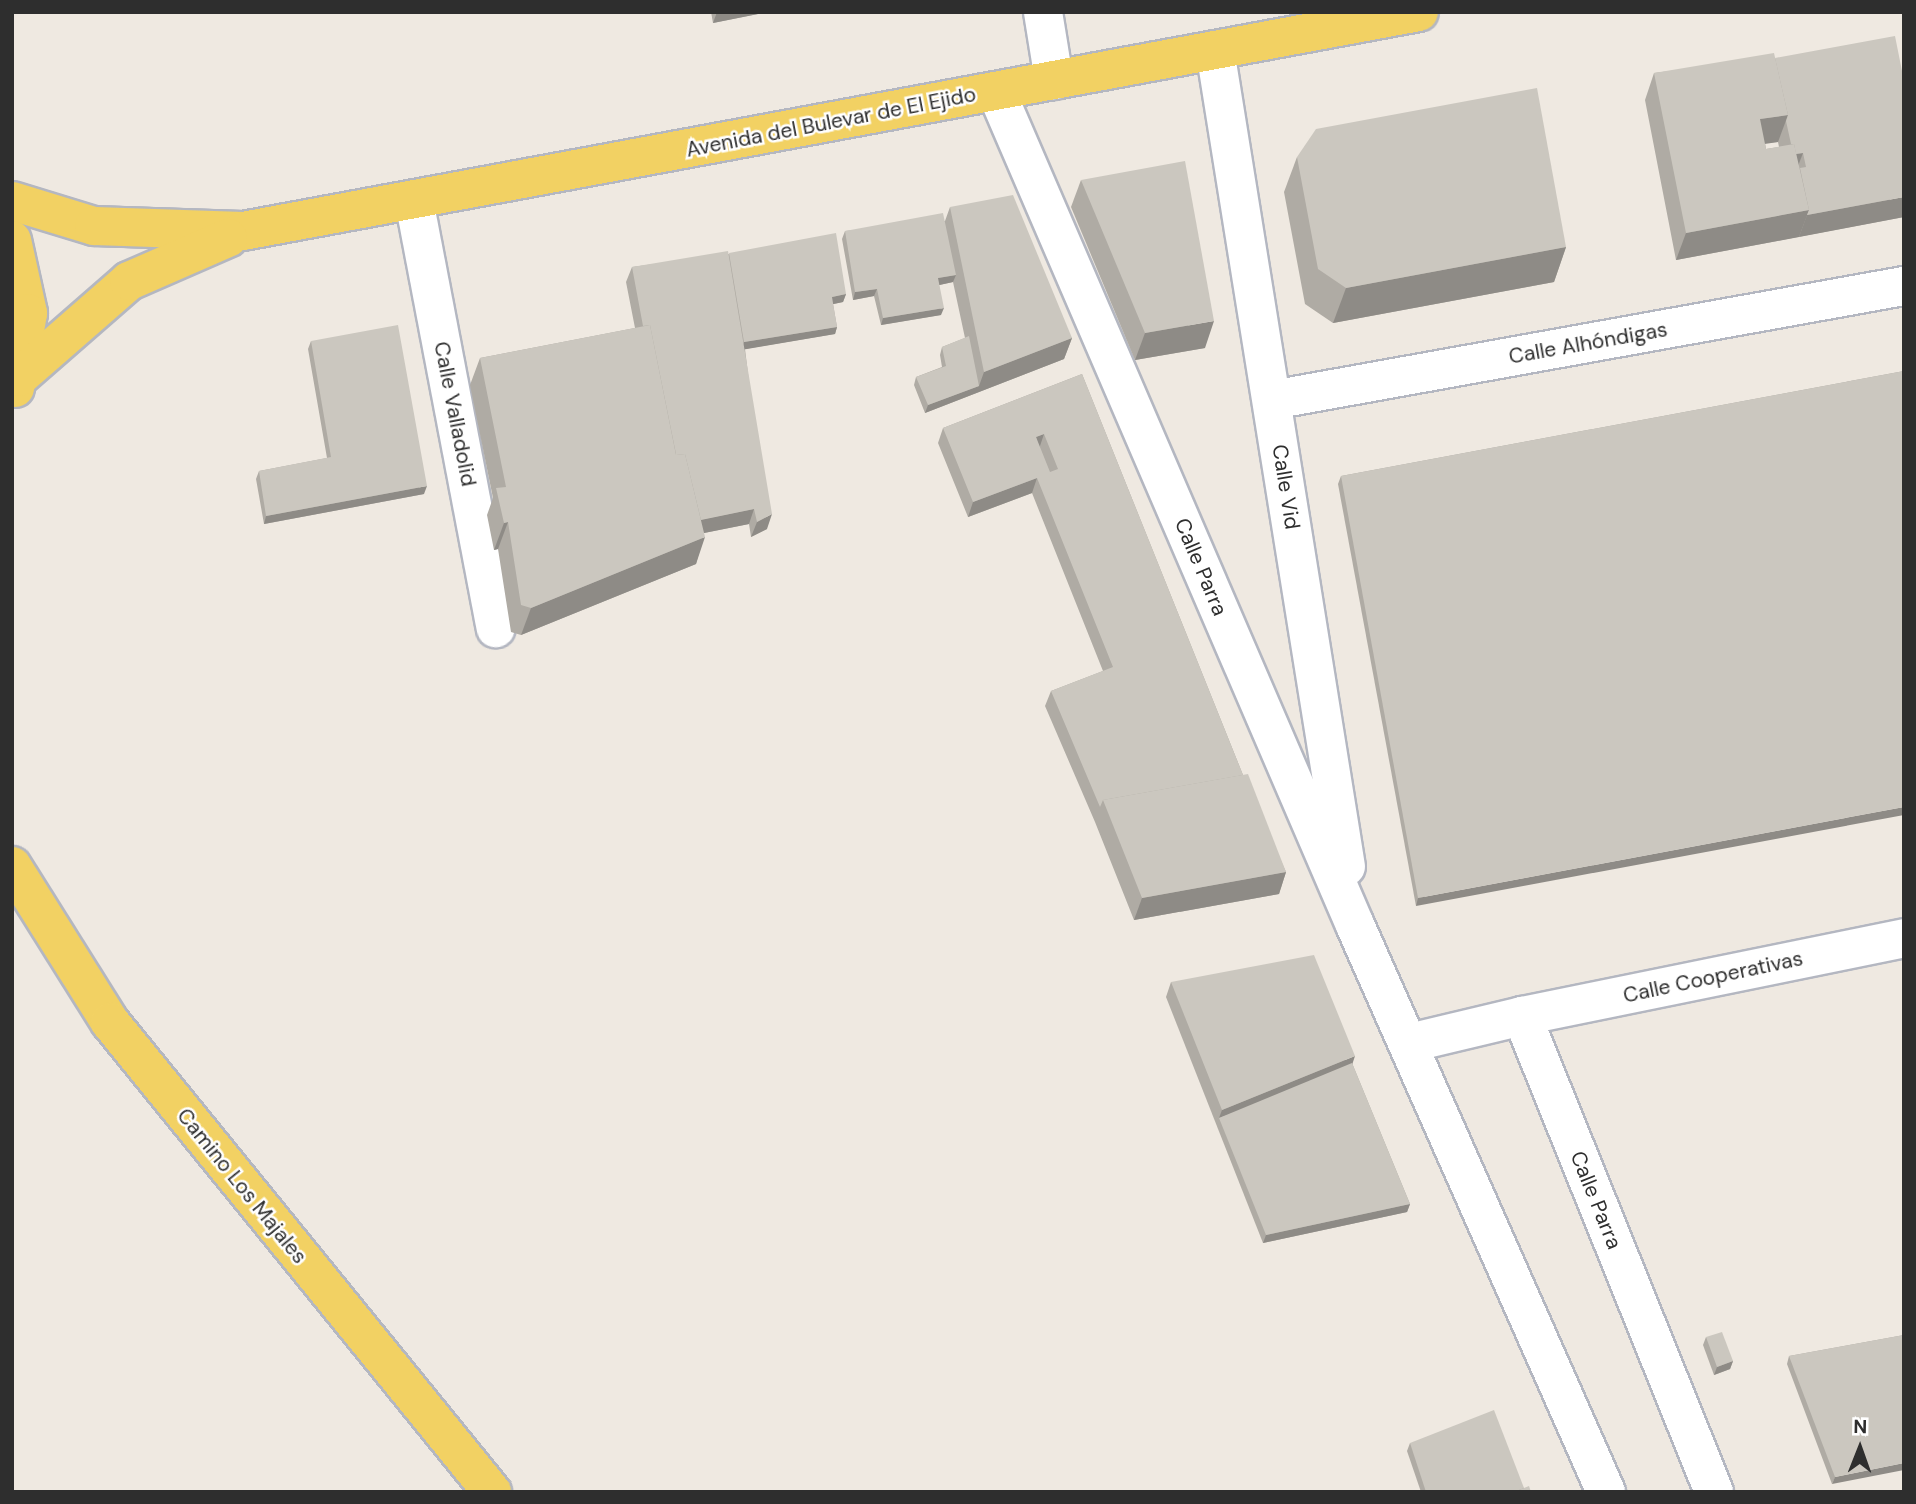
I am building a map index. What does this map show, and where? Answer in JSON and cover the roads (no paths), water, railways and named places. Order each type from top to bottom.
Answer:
[{"type":"main road","name":"Avenida del Bulevar de El Ejido","points":[[243,231],[1419,12]]},
{"type":"main road","points":[[12,201],[94,226],[243,231]]},
{"type":"main road","points":[[16,385],[129,281],[243,231]]},
{"type":"main road","points":[[12,240],[28,313],[16,385]]},
{"type":"main road","name":"Camino Los Majales","points":[[12,866],[110,1022],[492,1492]]},
{"type":"street","points":[[1043,12],[1054,80]]},
{"type":"street","name":"Calle Vid","points":[[1215,50],[1355,925]]},
{"type":"street","name":"Calle Parra","points":[[996,91],[1355,925],[1606,1492]]},
{"type":"street","name":"Calle Valladolid","points":[[414,200],[496,628]]},
{"type":"street","name":"Calle Alhóndigas","points":[[1272,400],[1904,286]]},
{"type":"street","name":"Calle Cooperativas","points":[[1522,1016],[1904,938]]},
{"type":"street","points":[[1409,1043],[1522,1016]]},
{"type":"street","name":"Calle Parra","points":[[1522,1016],[1714,1492]]}]
